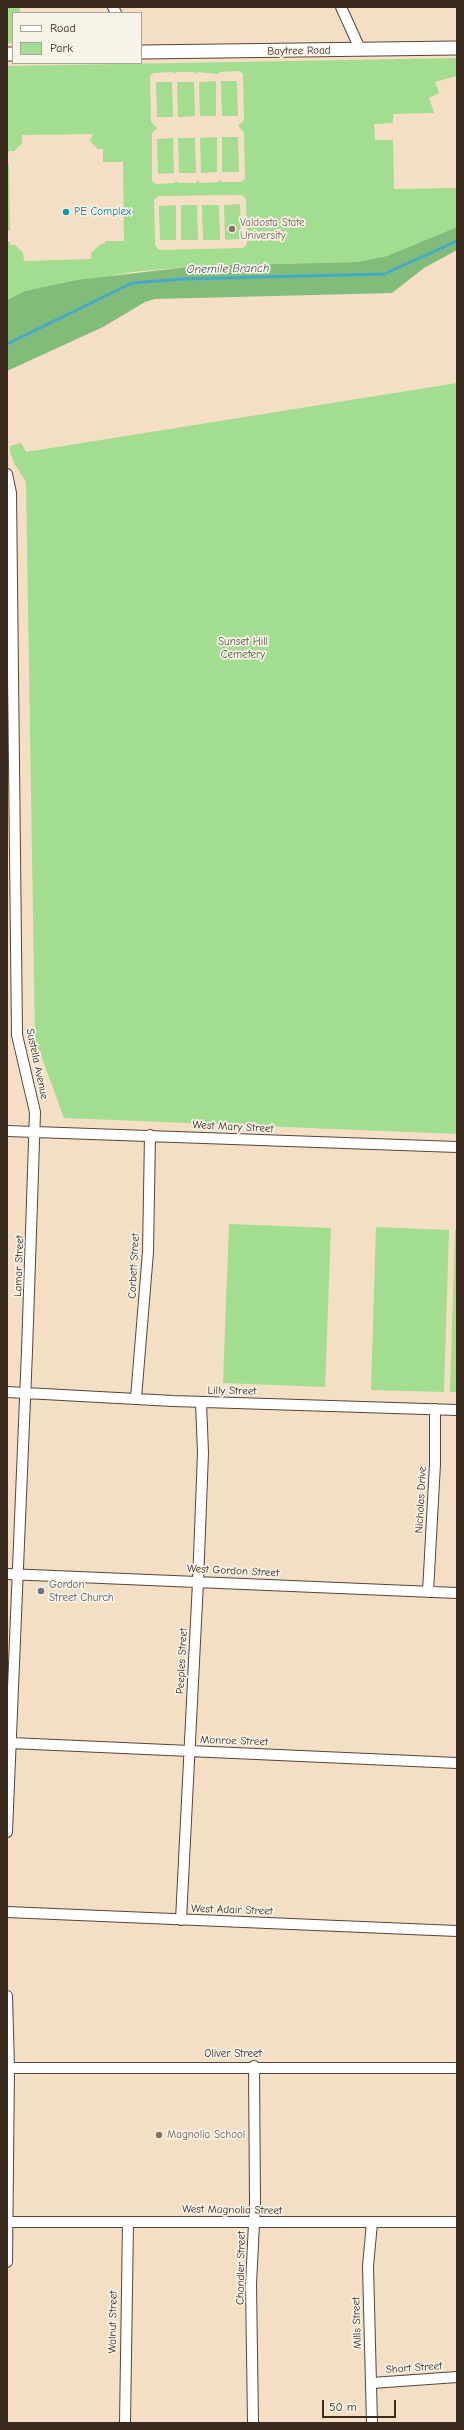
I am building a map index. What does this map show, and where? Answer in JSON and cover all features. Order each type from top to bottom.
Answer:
[{"type":"main road","name":"Baytree Road","points":[[142,52],[457,48]]},
{"type":"street","points":[[341,7],[360,49]]},
{"type":"street","name":"Sustella Avenue","points":[[7,474],[11,509],[17,1028],[35,1112],[33,1131]]},
{"type":"street","name":"West Mary Street","points":[[7,1131],[457,1147]]},
{"type":"street","name":"Lamar Street","points":[[7,1832],[11,1743],[12,1574],[25,1393],[33,1207],[33,1131]]},
{"type":"street","name":"Corbett Street","points":[[136,1398],[148,1252],[150,1135]]},
{"type":"street","name":"Lilly Street","points":[[7,1392],[201,1402],[457,1410]]},
{"type":"street","name":"Peeples Street","points":[[181,1920],[203,1453],[201,1402]]},
{"type":"street","name":"Nicholas Drive","points":[[428,1592],[435,1464],[435,1409]]},
{"type":"street","name":"West Gordon Street","points":[[12,1574],[457,1593]]},
{"type":"street","name":"Monroe Street","points":[[11,1743],[457,1763]]},
{"type":"street","name":"West Adair Street","points":[[7,1912],[457,1930]]},
{"type":"street","points":[[7,1996],[9,2068],[7,2262]]},
{"type":"street","name":"Oliver Street","points":[[9,2068],[254,2066],[457,2068]]},
{"type":"street","name":"Chandler Street","points":[[253,2423],[252,2284],[254,2222],[254,2066]]},
{"type":"street","name":"West Magnolia Street","points":[[8,2222],[457,2222]]},
{"type":"street","name":"Walnut Street","points":[[125,2423],[128,2222]]},
{"type":"street","name":"Mills Street","points":[[372,2223],[368,2266],[372,2423]]},
{"type":"street","name":"Short Street","points":[[372,2383],[457,2377]]},
{"type":"green space","points":[[7,7],[20,7],[20,12],[12,12],[12,43],[7,43]]},
{"type":"green space","points":[[457,58],[457,76],[435,82],[439,93],[429,98],[434,113],[393,114],[393,123],[374,124],[375,140],[393,140],[394,189],[457,188],[457,227],[387,256],[358,262],[196,266],[132,272],[25,291],[7,300],[7,242],[10,242],[10,245],[15,245],[23,253],[24,261],[91,259],[91,253],[101,244],[105,244],[105,241],[124,241],[123,162],[103,162],[103,149],[98,149],[90,141],[93,134],[22,135],[22,143],[14,151],[9,151],[7,157],[7,66]],"holes":[[[239,71],[243,74],[244,120],[238,126],[244,132],[245,179],[241,182],[222,182],[220,180],[218,182],[200,183],[198,180],[196,183],[179,183],[176,181],[174,183],[156,184],[152,181],[152,133],[157,128],[151,122],[150,76],[154,73],[172,72],[175,74],[176,72],[218,74],[220,72]],[[242,195],[246,199],[247,244],[243,248],[159,250],[155,245],[154,200],[158,196]]]},
{"type":"green space","points":[[216,81],[216,116],[200,116],[199,82]]},
{"type":"green space","points":[[221,81],[237,81],[238,116],[222,116]]},
{"type":"green space","points":[[156,82],[172,82],[173,117],[157,117]]},
{"type":"green space","points":[[177,82],[194,82],[195,116],[178,117]]},
{"type":"green space","points":[[217,137],[217,172],[201,173],[200,138]]},
{"type":"green space","points":[[222,137],[238,137],[239,172],[222,172]]},
{"type":"green space","points":[[173,138],[174,173],[158,174],[157,139]]},
{"type":"green space","points":[[178,138],[195,138],[196,173],[179,173]]},
{"type":"green space","points":[[7,164],[9,164],[10,231],[7,231]]},
{"type":"green space","points":[[240,204],[241,239],[225,240],[224,205]]},
{"type":"green space","points":[[176,205],[176,240],[160,240],[159,206]]},
{"type":"green space","points":[[181,205],[197,205],[198,240],[181,240]]},
{"type":"green space","points":[[202,205],[219,205],[220,240],[203,240]]},
{"type":"green space","points":[[457,227],[457,250],[424,268],[392,293],[155,299],[145,302],[103,327],[7,371],[7,300],[25,291],[77,280],[196,266],[358,262],[387,256]]},
{"type":"green space","name":"Sunset Hill Cemetery","points":[[457,383],[457,1134],[64,1118],[35,1039],[26,482],[14,463],[10,452],[10,446],[21,443],[26,452]]},
{"type":"green space","points":[[229,1224],[331,1228],[325,1387],[223,1383]]},
{"type":"green space","points":[[376,1227],[449,1230],[444,1392],[371,1390]]},
{"type":"green space","points":[[455,1230],[457,1230],[457,1392],[450,1392]]},
{"type":"waterway","name":"Onemile Branch","points":[[7,344],[132,283],[182,279],[384,274],[457,241]]},
{"type":"place","name":"PE Complex","points":[[66,212]]},
{"type":"place","name":"Valdosta State University","points":[[232,229]]},
{"type":"place","name":"Gordon Street Church","points":[[41,1591]]},
{"type":"place","name":"Magnolia School","points":[[159,2135]]}]
